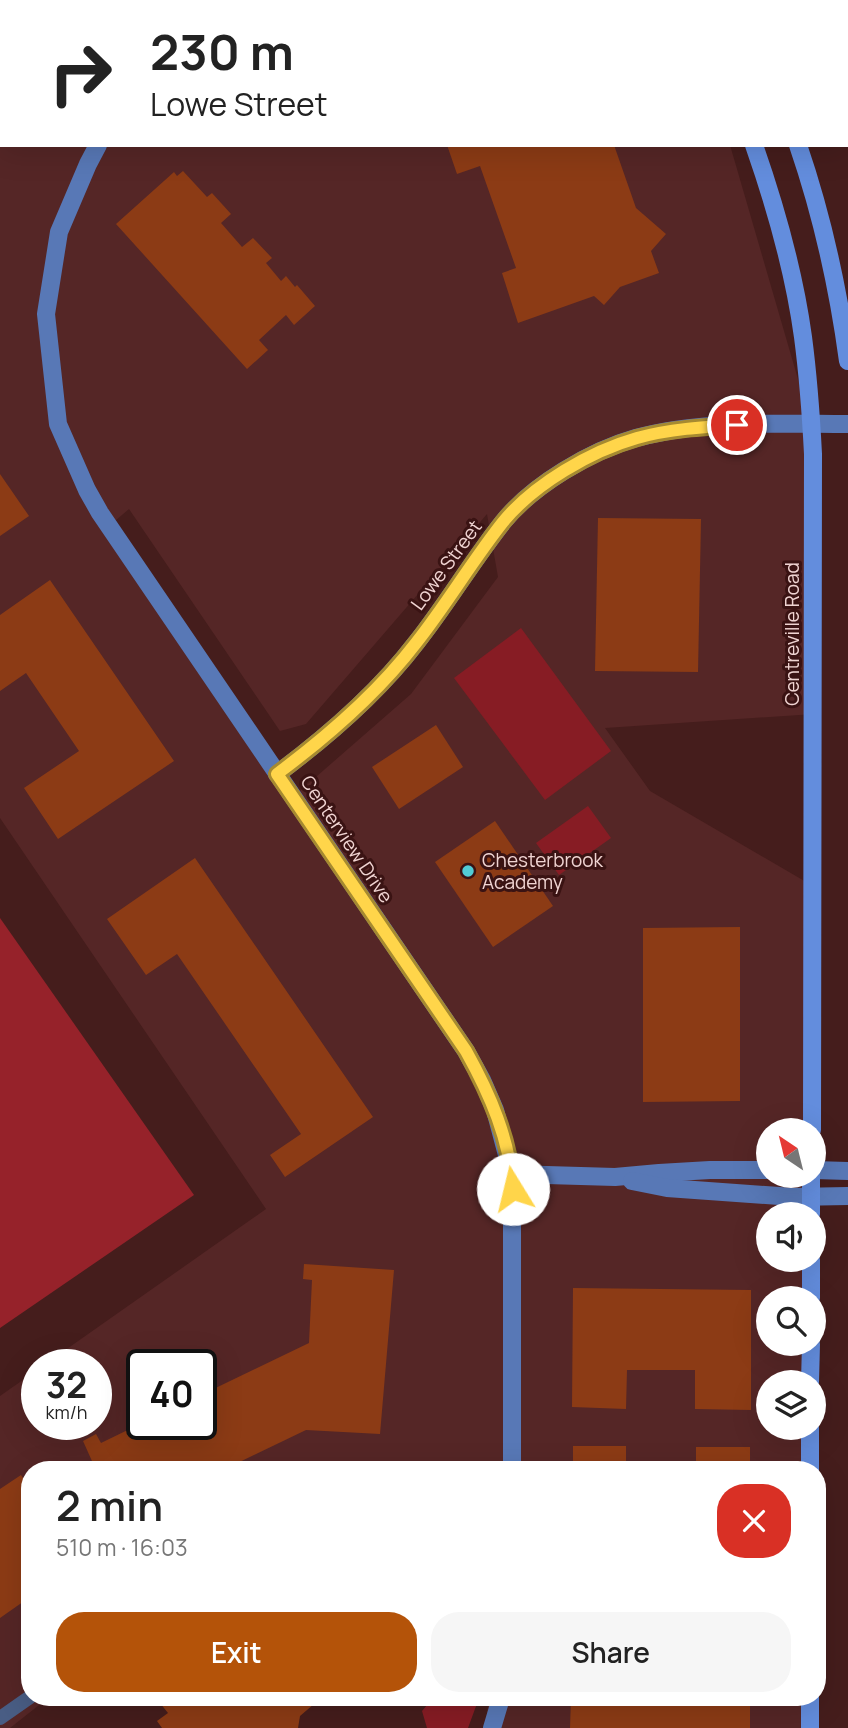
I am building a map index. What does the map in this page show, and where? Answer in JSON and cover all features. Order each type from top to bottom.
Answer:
[{"type":"main road","name":"Centreville Road","points":[[755,147],[775,210],[795,292],[803,336],[813,454],[812,1118]]},
{"type":"main road","points":[[799,147],[831,261],[848,361]]},
{"type":"main road","points":[[810,1440],[810,1461]]},
{"type":"main road","points":[[810,1706],[810,1728]]},
{"type":"street","name":"Centerview Drive","points":[[98,147],[59,232],[46,314],[58,424],[87,491],[100,513],[466,1051],[482,1080],[495,1110],[512,1174],[512,1461]]},
{"type":"street","name":"Lowe Street","points":[[277,774],[319,742],[375,691],[416,644],[504,520],[553,477],[611,447],[636,438],[666,432],[737,425],[848,425]]},
{"type":"street","points":[[512,1174],[615,1177],[710,1170],[756,1170]]},
{"type":"street","points":[[826,1170],[848,1171]]},
{"type":"street","points":[[615,1177],[667,1188],[779,1202]]},
{"type":"street","points":[[826,1202],[848,1196]]},
{"type":"street","points":[[0,1718],[21,1703]]},
{"type":"street","points":[[492,1728],[499,1706]]},
{"type":"shaded area","points":[[0,147],[731,147],[811,424],[814,714],[605,728],[650,791],[813,886],[813,1118],[756,1118],[756,1188],[813,1188],[813,1202],[756,1202],[756,1272],[813,1272],[813,1286],[756,1286],[756,1356],[813,1356],[813,1370],[756,1370],[756,1440],[813,1440],[813,1461],[21,1461],[21,1706],[38,1706],[10,1728],[0,1728],[0,1396],[21,1381],[21,1440],[112,1440],[112,1349],[67,1349],[266,1209],[0,818]],"holes":[[[129,509],[280,731],[306,724],[487,514],[498,577],[411,694],[293,797],[109,526]]]},
{"type":"shaded area","points":[[521,628],[611,751],[545,800],[454,678]]},
{"type":"shaded area","points":[[588,806],[611,838],[559,875],[536,843]]},
{"type":"shaded area","points":[[0,918],[194,1195],[0,1328]]},
{"type":"shaded area","points":[[426,1706],[476,1706],[468,1728],[427,1728],[422,1711]]},
{"type":"shaded area","points":[[488,1706],[812,1706],[812,1728],[485,1728]]},
{"type":"building","points":[[448,147],[615,147],[636,208],[666,234],[651,251],[659,273],[620,287],[604,305],[594,296],[518,323],[502,273],[516,268],[480,166],[457,174]]},
{"type":"building","points":[[183,171],[207,197],[212,193],[231,214],[221,223],[242,247],[253,238],[272,258],[266,263],[281,281],[286,276],[315,306],[294,325],[286,315],[259,340],[268,350],[247,369],[116,224],[174,172],[177,176]]},
{"type":"building","points":[[0,474],[29,516],[0,536]]},
{"type":"building","points":[[598,518],[701,519],[698,672],[595,671]]},
{"type":"building","points":[[50,580],[174,761],[58,839],[24,788],[79,751],[26,673],[0,691],[0,615]]},
{"type":"building","points":[[436,725],[463,767],[399,809],[372,767]]},
{"type":"building","points":[[495,821],[553,906],[493,947],[435,862]]},
{"type":"building","points":[[195,858],[373,1117],[285,1177],[270,1155],[301,1134],[177,954],[146,975],[107,919]]},
{"type":"building","points":[[740,927],[740,1101],[643,1102],[643,928]]},
{"type":"building","points":[[304,1264],[394,1270],[380,1434],[306,1430],[242,1461],[92,1461],[83,1441],[99,1440],[101,1443],[112,1440],[126,1431],[126,1440],[217,1440],[217,1387],[309,1343],[312,1280],[303,1279]]},
{"type":"building","points":[[573,1288],[751,1290],[751,1410],[695,1409],[695,1370],[627,1370],[626,1409],[572,1407]]},
{"type":"building","points":[[573,1446],[626,1446],[626,1461],[573,1461]]},
{"type":"building","points":[[696,1447],[750,1447],[750,1461],[696,1461]]},
{"type":"building","points":[[21,1475],[21,1603],[0,1618],[0,1489]]},
{"type":"building","points":[[162,1706],[312,1706],[300,1716],[298,1728],[162,1728],[157,1721],[168,1713]]},
{"type":"building","points":[[571,1706],[750,1706],[750,1728],[570,1728]]},
{"type":"place","name":"Chesterbrook Academy","points":[[468,871]]},
{"type":"route","points":[[513,1189],[507,1150],[495,1110],[466,1051],[277,774],[319,742],[375,691],[416,644],[504,520],[553,477],[611,447],[636,438],[683,429],[737,425]]}]
